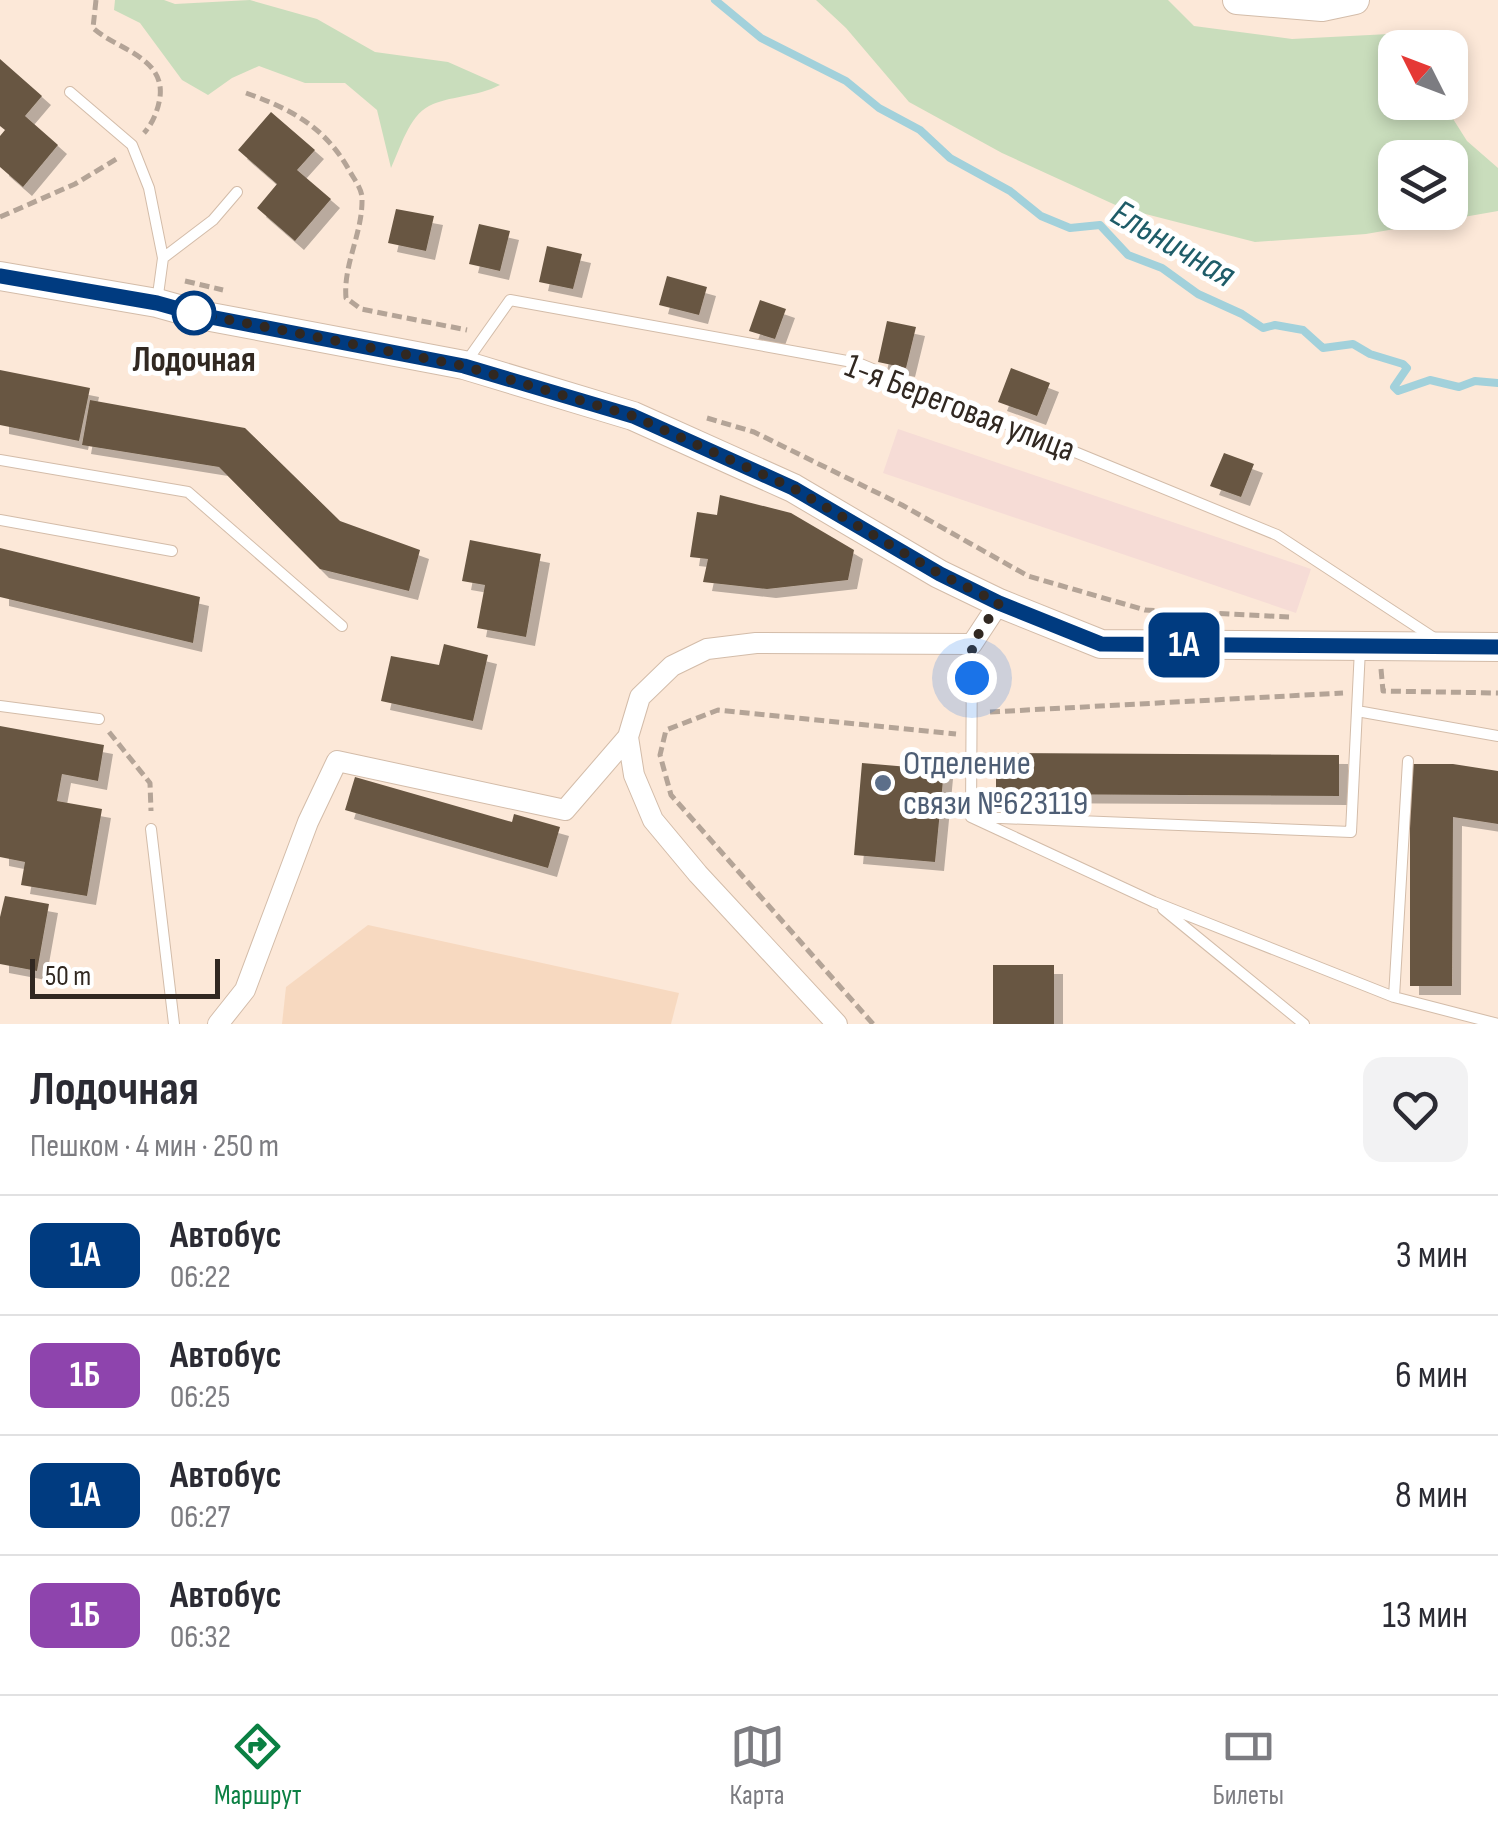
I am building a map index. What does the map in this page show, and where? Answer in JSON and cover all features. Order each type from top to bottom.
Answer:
[{"type":"main road","points":[[1237,0],[1322,7],[1355,0]]},
{"type":"main road","points":[[0,276],[157,303],[200,315],[464,366],[633,416],[793,488],[940,574],[999,603],[1101,644],[1498,647]]},
{"type":"street","points":[[218,1024],[245,990],[308,822],[336,761],[566,810],[628,737],[640,697],[672,666],[707,649],[756,642],[972,644],[999,603]]},
{"type":"street","points":[[628,737],[634,774],[653,820],[837,1024]]},
{"type":"lane","points":[[70,92],[132,145],[149,188],[164,258],[157,303]]},
{"type":"lane","points":[[164,258],[212,220],[237,192]]},
{"type":"lane","name":"1-я Береговая улица","points":[[464,366],[510,300],[858,363],[1276,535],[1447,646]]},
{"type":"lane","points":[[0,460],[188,492],[342,626]]},
{"type":"lane","points":[[0,520],[172,551]]},
{"type":"lane","points":[[971,817],[972,644]]},
{"type":"lane","points":[[971,817],[1350,832],[1360,646]]},
{"type":"lane","points":[[0,706],[99,719]]},
{"type":"lane","points":[[1357,711],[1498,736]]},
{"type":"lane","points":[[1394,997],[1408,760]]},
{"type":"lane","points":[[971,817],[1154,902],[1394,997],[1498,1024]]},
{"type":"lane","points":[[151,829],[174,1024]]},
{"type":"lane","points":[[1154,902],[1304,1024]]},
{"type":"path","points":[[0,216],[75,184],[114,161],[149,127],[161,86],[152,66],[93,28],[96,0]]},
{"type":"path","points":[[246,93],[287,107],[324,136],[340,153],[363,194],[357,240],[345,282],[346,298],[361,310],[463,327],[483,338]]},
{"type":"path","points":[[972,713],[1383,691]]},
{"type":"path","points":[[872,1024],[671,795],[660,755],[666,730],[718,710],[972,736]]},
{"type":"path","points":[[99,719],[150,784],[151,829]]},
{"type":"shaded area","points":[[898,429],[1311,569],[1296,613],[883,473]]},
{"type":"shaded area","points":[[368,925],[679,993],[671,1024],[282,1024],[286,987]]},
{"type":"green space","points":[[115,0],[164,0],[175,4],[250,0],[317,19],[375,52],[448,62],[500,85],[422,111],[406,134],[391,168],[377,110],[345,83],[305,83],[259,66],[208,95],[182,80],[140,23],[114,10]]},
{"type":"green space","points":[[816,0],[1168,0],[1194,26],[1292,39],[1378,35],[1378,120],[1454,120],[1466,140],[1378,140],[1378,230],[1389,230],[1255,242],[1122,208],[1002,153],[909,102],[846,28]]},
{"type":"green space","points":[[1468,142],[1498,168],[1498,211],[1468,216]]},
{"type":"building","points":[[0,59],[42,96],[25,116],[58,145],[23,187],[0,167],[0,136],[5,130],[0,126]]},
{"type":"building","points":[[271,112],[315,150],[297,170],[331,199],[295,241],[257,208],[277,184],[238,150]]},
{"type":"building","points":[[396,209],[434,216],[426,251],[388,243]]},
{"type":"building","points":[[479,224],[510,231],[500,271],[469,264]]},
{"type":"building","points":[[547,246],[582,254],[573,289],[539,282]]},
{"type":"building","points":[[667,276],[707,287],[699,315],[659,305]]},
{"type":"building","points":[[760,300],[786,309],[775,339],[749,331]]},
{"type":"building","points":[[887,321],[916,327],[906,368],[878,362]]},
{"type":"building","points":[[1011,368],[1050,383],[1037,416],[998,402]]},
{"type":"building","points":[[0,370],[90,388],[79,441],[0,425]]},
{"type":"building","points":[[90,400],[245,428],[340,521],[420,550],[409,591],[320,569],[219,467],[82,445]]},
{"type":"building","points":[[1224,453],[1254,464],[1241,497],[1210,486]]},
{"type":"building","points":[[720,495],[791,513],[854,550],[848,580],[767,589],[703,582],[708,559],[690,557],[697,512],[717,515]]},
{"type":"building","points":[[470,540],[541,554],[526,637],[477,628],[485,585],[462,581]]},
{"type":"building","points":[[0,548],[200,597],[193,643],[0,597]]},
{"type":"building","points":[[444,644],[488,655],[473,721],[381,701],[391,656],[439,665]]},
{"type":"building","points":[[0,726],[104,745],[98,781],[62,774],[57,801],[102,809],[87,896],[21,885],[25,862],[0,857]]},
{"type":"building","points":[[996,753],[1339,755],[1339,796],[996,794]]},
{"type":"building","points":[[862,763],[944,770],[935,862],[854,855]]},
{"type":"building","points":[[1410,764],[1453,764],[1498,771],[1498,824],[1453,817],[1452,986],[1410,986]]},
{"type":"building","points":[[355,777],[512,822],[514,814],[560,827],[548,868],[345,810]]},
{"type":"building","points":[[5,896],[49,904],[37,971],[0,964],[0,917]]},
{"type":"building","points":[[993,965],[1054,965],[1054,1024],[993,1024]]},
{"type":"waterway","name":"Ельничная","points":[[715,0],[761,38],[846,81],[879,108],[920,130],[950,158],[1010,191],[1041,216],[1070,228],[1100,225],[1128,255],[1162,268],[1198,294],[1263,328],[1275,325],[1303,330],[1323,348],[1353,344],[1403,364],[1407,368],[1394,387],[1398,391],[1430,380],[1459,387],[1475,381],[1498,383]]},
{"type":"bus line","name":"1А","points":[[0,276],[157,303],[200,315],[464,366],[633,416],[793,488],[940,574],[999,603],[1101,644],[1498,647]]},
{"type":"place","name":"Лодочная","points":[[194,313]]},
{"type":"place","name":"Отделение связи №623119","points":[[883,783]]},
{"type":"route","points":[[194,313],[464,366],[633,416],[793,488],[940,574],[999,603],[972,644],[972,678]]}]
